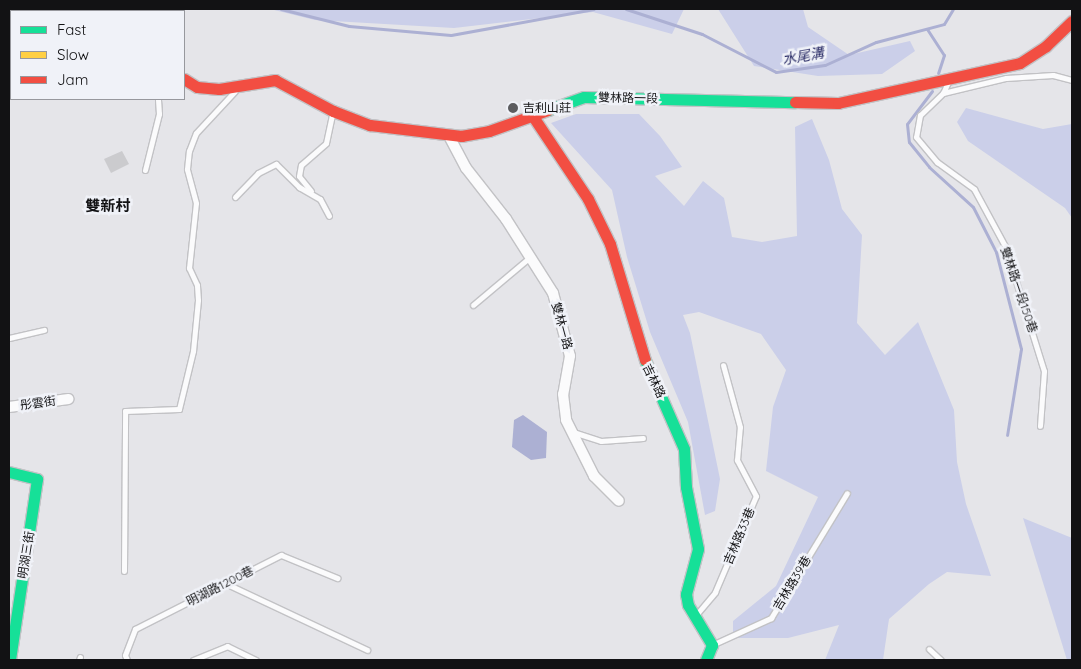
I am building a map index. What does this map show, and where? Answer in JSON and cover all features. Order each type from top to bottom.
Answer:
[{"type":"street","name":"雙林路一段","points":[[185,80],[197,87],[219,89],[276,80],[333,111],[370,125],[449,136],[489,131],[584,97],[838,103],[1020,63],[1046,46],[1072,21]]},
{"type":"street","name":"吉林路","points":[[532,115],[588,199],[610,244],[639,348],[684,449],[686,487],[698,549],[686,594],[695,616],[712,645]]},
{"type":"street","name":"雙林一路","points":[[449,136],[466,168],[506,219],[554,293],[570,356],[563,394],[566,420],[594,476],[619,502]]},
{"type":"street","name":"彤雲街","points":[[9,407],[68,399]]},
{"type":"street","name":"明湖三街","points":[[9,472],[37,479],[10,660]]},
{"type":"street","points":[[706,660],[712,645]]},
{"type":"lane","points":[[943,93],[1006,78],[1053,75],[1072,80]]},
{"type":"lane","name":"雙林路一段150巷","points":[[949,79],[943,93],[920,115],[916,137],[937,162],[974,189],[1005,246],[1044,371],[1040,426]]},
{"type":"lane","points":[[124,571],[125,411],[179,409],[193,351],[198,300],[197,285],[189,268],[196,203],[187,168],[190,151],[196,133],[242,84]]},
{"type":"lane","points":[[146,170],[159,114],[158,100]]},
{"type":"lane","points":[[312,193],[299,176],[301,165],[326,143],[333,111]]},
{"type":"lane","points":[[236,197],[258,173],[276,164],[299,187],[320,198],[329,216]]},
{"type":"lane","points":[[473,305],[530,257]]},
{"type":"lane","points":[[9,338],[44,330]]},
{"type":"lane","name":"吉林路33巷","points":[[695,616],[715,592],[756,496],[737,460],[740,428],[724,365]]},
{"type":"lane","points":[[572,431],[601,441],[643,438]]},
{"type":"lane","name":"吉林路39巷","points":[[712,645],[771,618],[847,493]]},
{"type":"lane","name":"明湖路1200巷","points":[[127,660],[125,655],[135,629],[281,555],[337,578]]},
{"type":"lane","points":[[227,584],[367,650]]},
{"type":"lane","points":[[193,660],[202,658],[227,646],[256,660]]},
{"type":"lane","points":[[929,649],[941,660]]},
{"type":"shaded area","points":[[270,9],[684,9],[672,34],[593,12],[454,28],[315,20]]},
{"type":"shaded area","points":[[718,9],[803,9],[808,27],[849,55],[910,41],[915,51],[882,74],[818,76],[754,66]]},
{"type":"shaded area","points":[[966,108],[1043,129],[1072,124],[1072,218],[1065,208],[968,141],[957,122]]},
{"type":"shaded area","points":[[576,114],[639,114],[660,136],[682,167],[655,176],[684,206],[703,181],[724,198],[732,237],[762,242],[797,236],[795,127],[812,119],[829,160],[842,209],[862,235],[857,323],[885,355],[918,322],[954,410],[957,462],[966,504],[991,576],[947,572],[929,584],[889,619],[883,660],[825,660],[839,625],[788,638],[733,638],[733,621],[776,586],[818,497],[766,471],[773,407],[786,370],[761,334],[699,312],[683,315],[690,333],[720,479],[715,511],[705,515],[688,422],[650,332],[627,257],[612,190],[551,123]]},
{"type":"shaded area","points":[[523,415],[547,432],[546,458],[531,460],[512,447],[514,420]]},
{"type":"shaded area","points":[[1023,518],[1072,538],[1072,660],[1067,660]]},
{"type":"building","points":[[122,151],[129,164],[111,173],[104,159]]},
{"type":"waterway","name":"水尾溝","points":[[281,9],[349,26],[451,35],[594,9]]},
{"type":"waterway","name":"水尾溝","points":[[626,9],[702,34],[776,72],[825,65],[876,42],[944,24],[953,9]]},
{"type":"waterway","points":[[927,29],[944,55],[938,73]]},
{"type":"waterway","points":[[932,91],[907,124],[909,142],[929,167],[973,207],[996,252],[1021,349],[1007,435]]},
{"type":"traffic: fast","points":[[548,110],[584,97],[795,102]]},
{"type":"traffic: fast","points":[[645,360],[684,449],[686,487],[698,549],[686,594],[688,605],[712,645],[706,660]]},
{"type":"traffic: fast","points":[[9,472],[37,479],[10,660]]},
{"type":"traffic: slow","points":[[83,9],[87,10]]},
{"type":"traffic: jam","points":[[795,102],[838,103],[1020,63],[1046,46],[1072,21]]},
{"type":"traffic: jam","points":[[185,80],[197,87],[219,89],[275,80],[333,111],[370,125],[461,136],[489,131],[548,110]]},
{"type":"traffic: jam","points":[[532,115],[588,199],[610,244],[645,360]]},
{"type":"place","name":"吉利山莊","points":[[513,108]]},
{"type":"district","name":"雙新村","points":[[108,206]]}]
